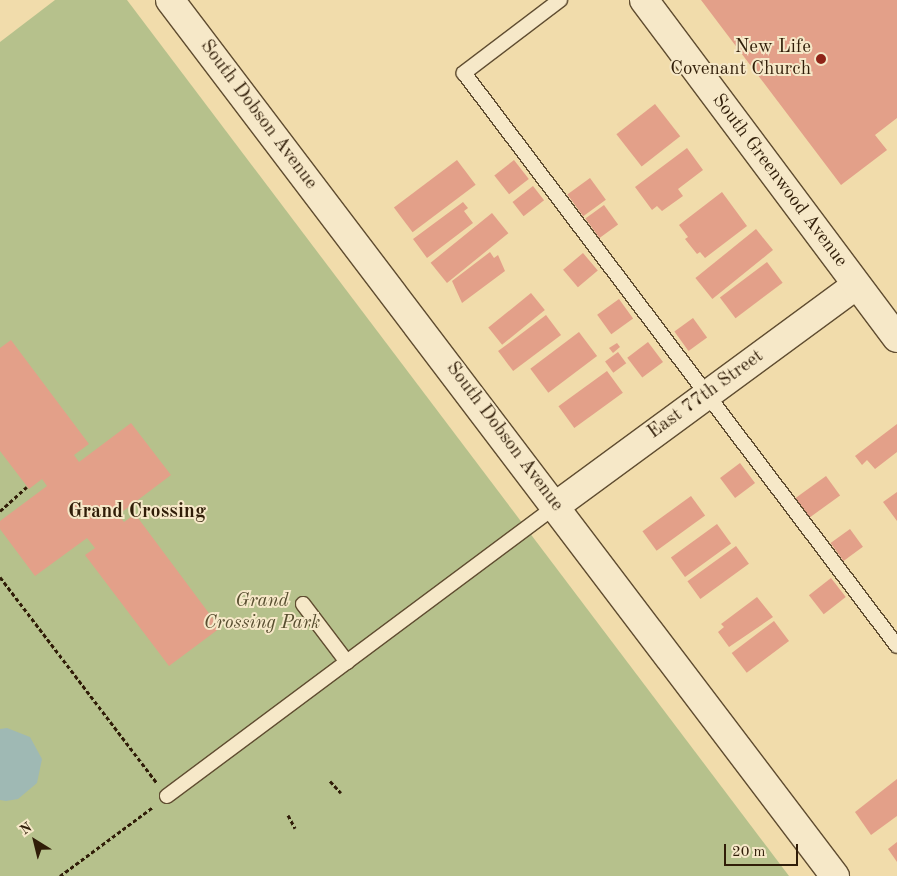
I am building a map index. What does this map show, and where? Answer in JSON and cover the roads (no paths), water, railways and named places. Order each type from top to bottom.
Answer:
[{"type":"street","name":"South Dobson Avenue","points":[[170,0],[557,505],[835,876]]},
{"type":"street","name":"South Greenwood Avenue","points":[[644,0],[897,338]]},
{"type":"street","name":"East 77th Street","points":[[557,505],[856,285]]},
{"type":"lane","points":[[560,0],[464,73],[897,646]]},
{"type":"lane","points":[[167,796],[557,505]]},
{"type":"lane","points":[[303,604],[347,662]]},
{"type":"water","points":[[7,728],[30,737],[42,759],[37,783],[18,799],[6,801],[0,800],[0,729]]},
{"type":"place","name":"New Life Covenant Church","points":[[821,59]]},
{"type":"district","name":"Grand Crossing","points":[[137,512]]},
{"type":"park label","name":"Grand Crossing Park","points":[[262,613]]}]
